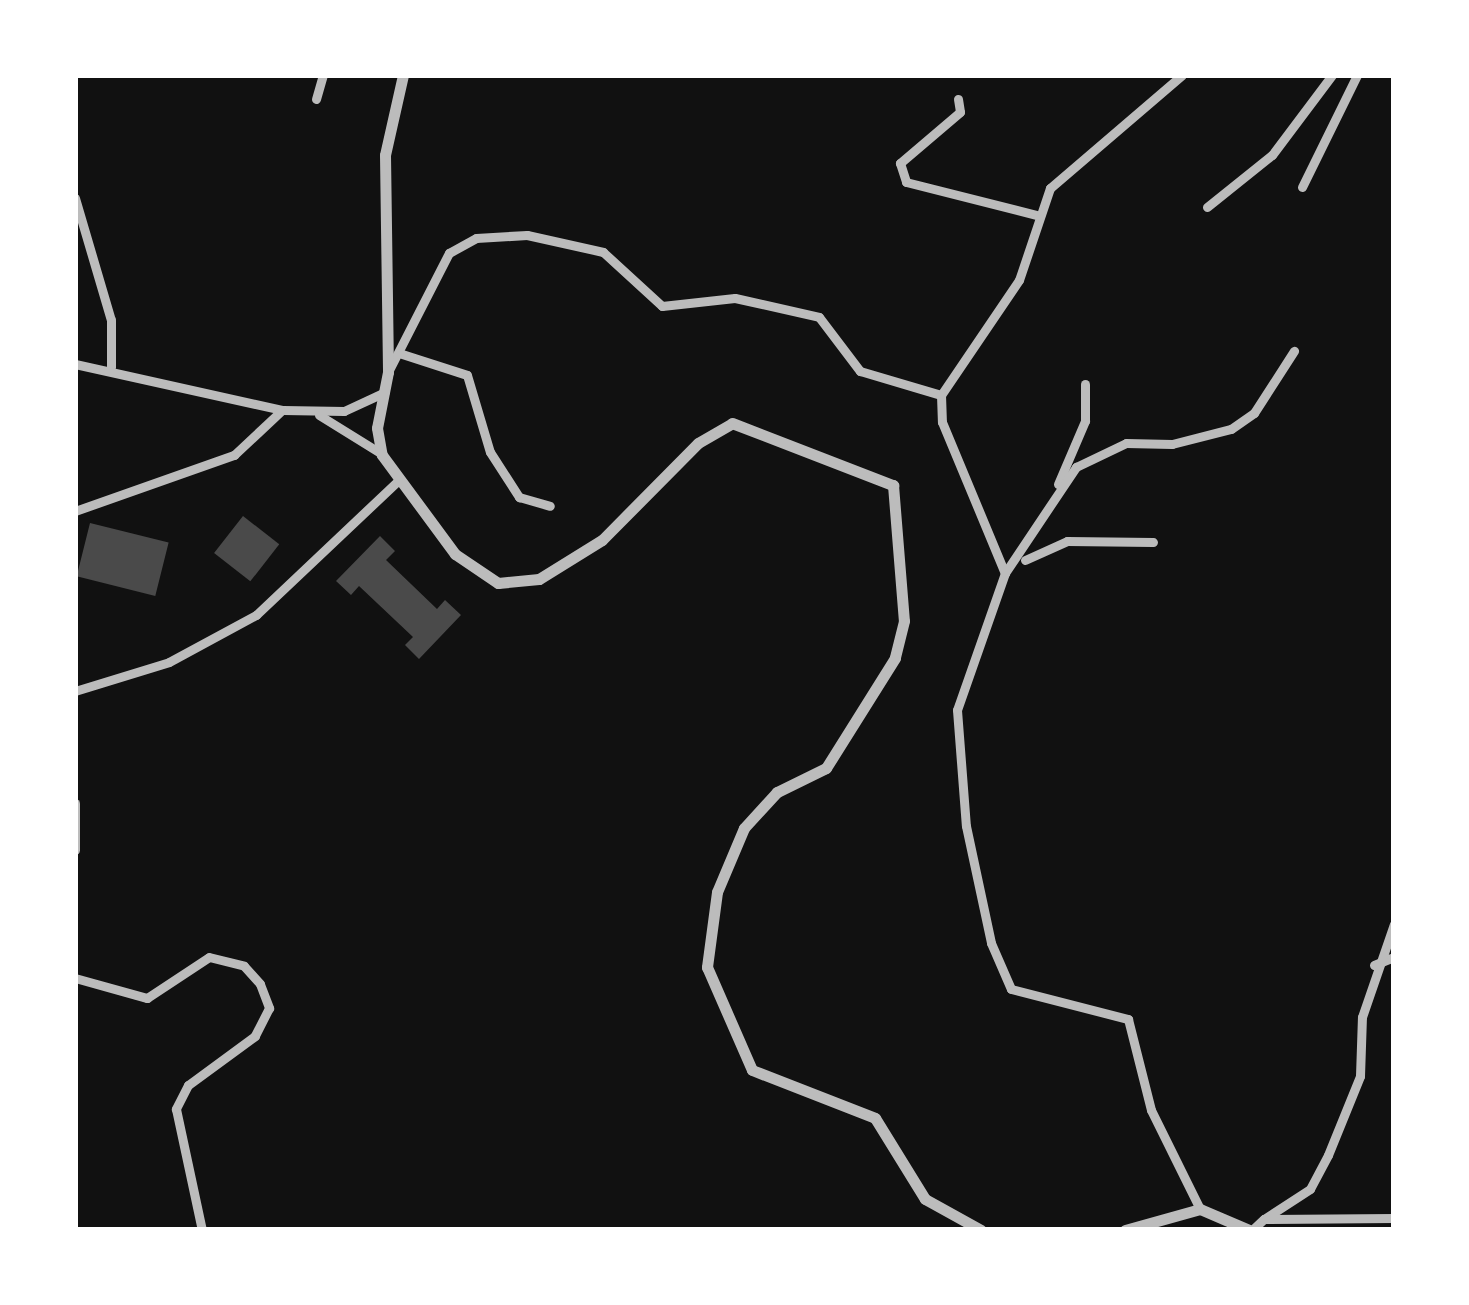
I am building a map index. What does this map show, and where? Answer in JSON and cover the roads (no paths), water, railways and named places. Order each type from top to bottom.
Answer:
[{"type":"street","points":[[316,98],[322,75]]},
{"type":"street","points":[[382,455],[388,372],[386,155],[403,75]]},
{"type":"street","points":[[1010,570],[942,422],[940,395],[1019,280],[1036,215],[1050,188],[1182,75]]},
{"type":"street","points":[[1207,207],[1272,155],[1332,75]]},
{"type":"street","points":[[1302,187],[1357,75]]},
{"type":"street","points":[[958,99],[960,112],[900,163],[906,182],[1036,215]]},
{"type":"street","points":[[75,198],[110,320],[112,367]]},
{"type":"street","points":[[388,372],[402,354],[449,253],[476,238],[546,236],[603,252],[662,306],[736,298],[819,317],[860,370],[940,395]]},
{"type":"street","points":[[1057,488],[1076,467],[1126,443],[1172,444],[1231,429],[1254,413],[1294,351]]},
{"type":"street","points":[[402,354],[468,374],[490,452],[519,497],[550,506]]},
{"type":"street","points":[[75,364],[112,367],[283,410],[317,414],[384,392]]},
{"type":"street","points":[[1085,384],[1086,421],[1057,488],[1010,570],[957,710],[966,826],[991,943],[1011,989],[1128,1019],[1151,1110],[1200,1210]]},
{"type":"street","points":[[75,512],[234,455],[283,410]]},
{"type":"street","points":[[317,414],[382,455],[455,554],[489,578],[518,584],[602,540],[698,444],[732,423],[802,442],[893,485],[904,621],[895,658],[826,768],[777,792],[744,828],[718,892],[707,967],[752,1070],[875,1118],[925,1199],[981,1230]]},
{"type":"street","points":[[75,691],[169,662],[256,615],[400,478]]},
{"type":"street","points":[[1010,570],[1067,541],[1153,542]]},
{"type":"street","points":[[75,803],[75,850]]},
{"type":"street","points":[[1125,1230],[1200,1210],[1250,1230],[1310,1190],[1360,1076],[1374,966],[1394,924]]},
{"type":"street","points":[[75,978],[147,998],[209,957],[244,966],[260,984],[269,1008],[256,1036],[188,1085],[176,1110],[202,1230]]},
{"type":"street","points":[[1374,966],[1394,957]]},
{"type":"street","points":[[1264,1220],[1394,1218]]}]
